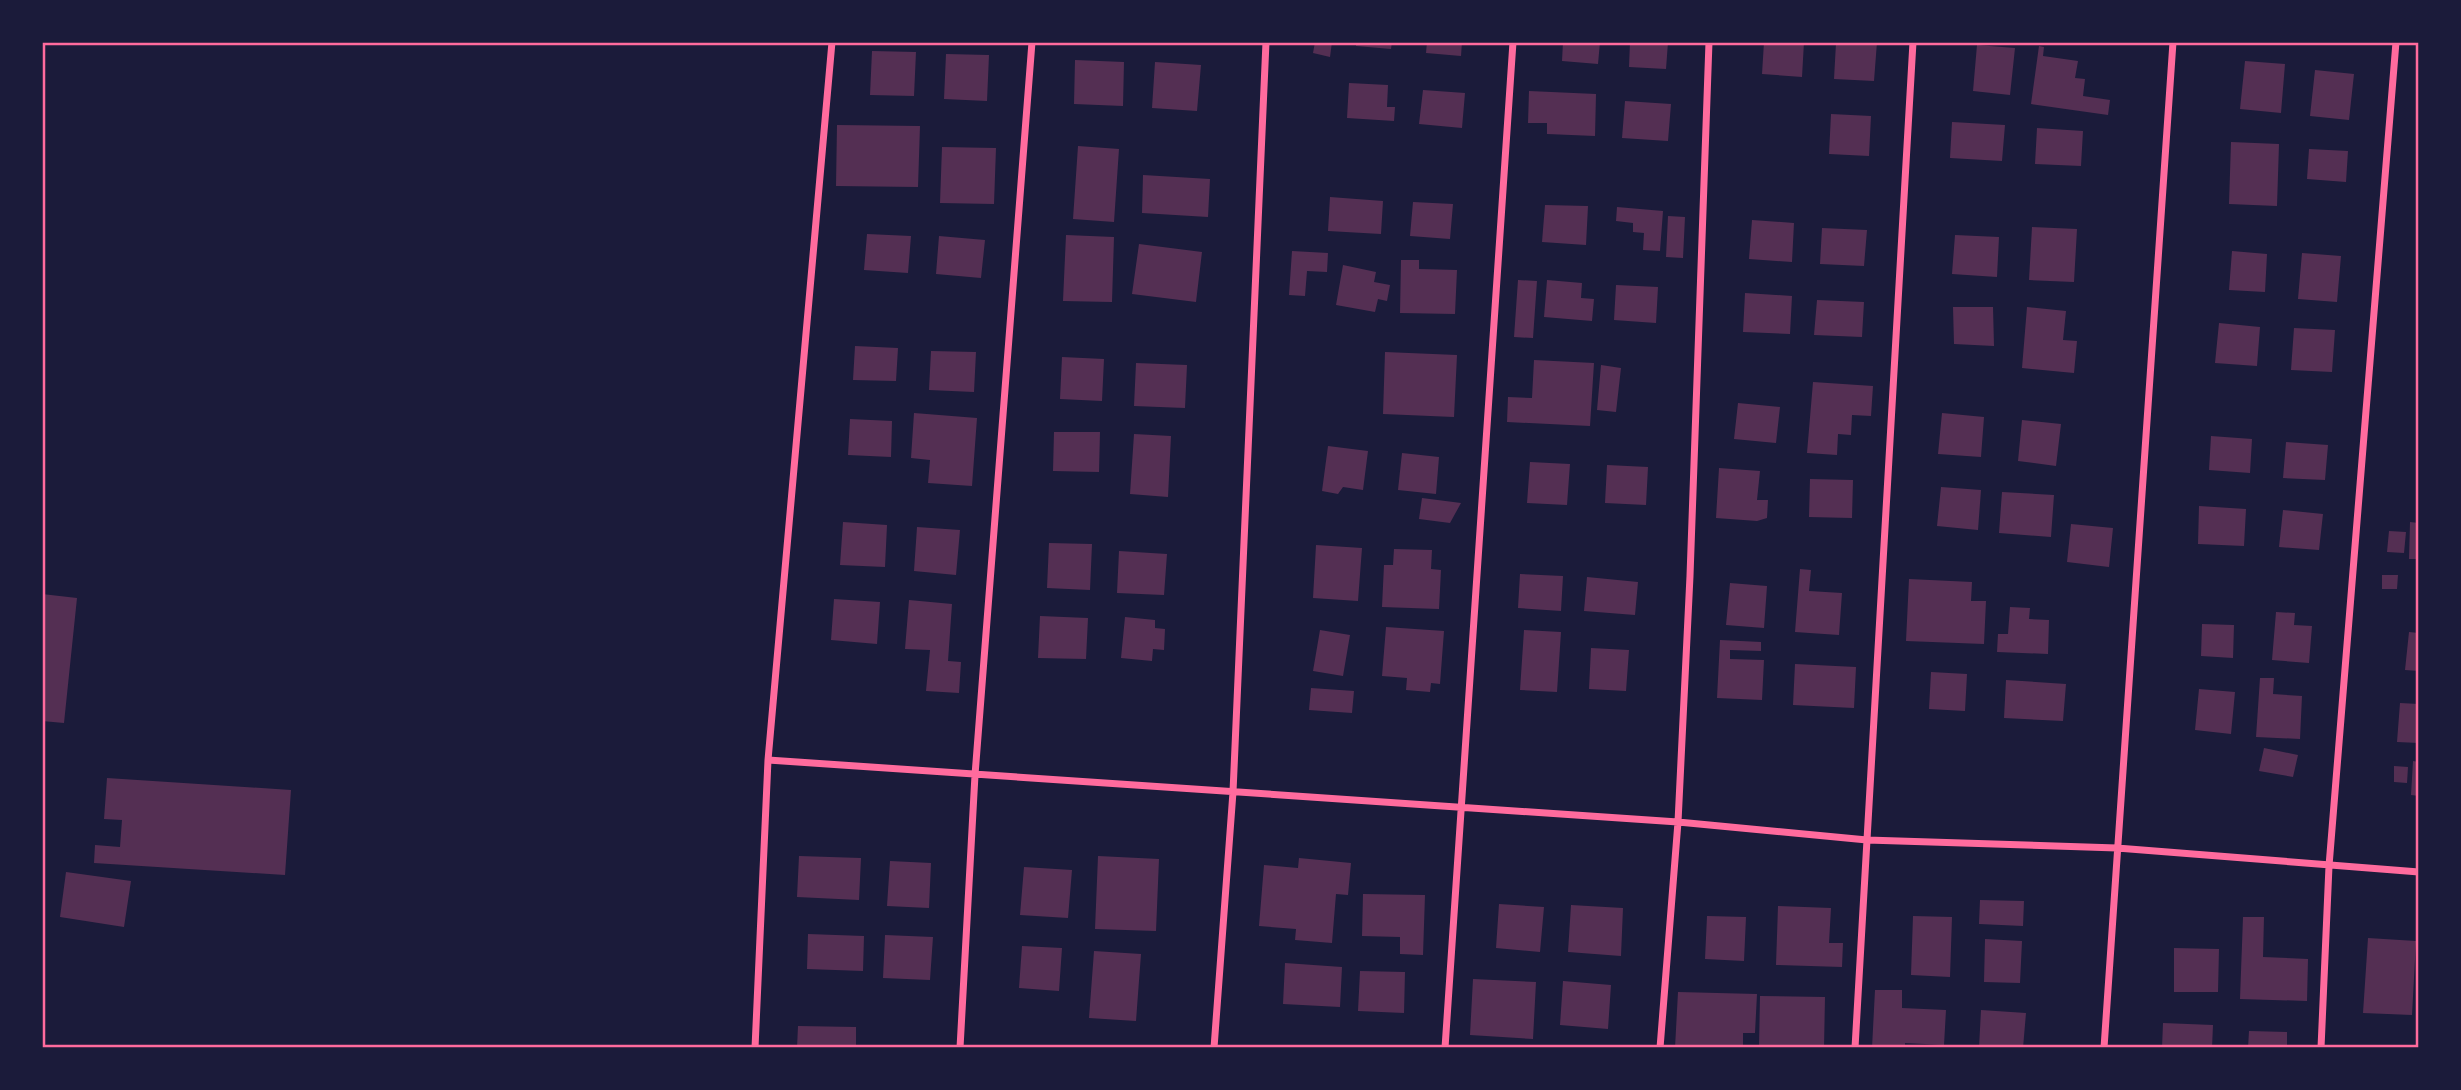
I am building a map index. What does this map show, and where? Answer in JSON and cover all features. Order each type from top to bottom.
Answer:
[{"type":"street","points":[[755,1048],[768,760],[832,42]]},
{"type":"street","points":[[960,1048],[975,775],[1032,42]]},
{"type":"street","points":[[1214,1048],[1233,792],[1266,42]]},
{"type":"street","points":[[1445,1048],[1513,42]]},
{"type":"street","points":[[1660,1048],[1678,822],[1690,576],[1709,42]]},
{"type":"street","points":[[1855,1048],[1913,42]]},
{"type":"street","points":[[2104,1048],[2173,42]]},
{"type":"street","points":[[2320,1048],[2329,866],[2396,42]]},
{"type":"street","points":[[768,760],[1678,822],[1867,840],[2117,848],[2419,873]]},
{"type":"building","points":[[1315,42],[1332,42],[1330,57],[1313,53]]},
{"type":"building","points":[[1356,42],[1392,42],[1391,49],[1356,46]]},
{"type":"building","points":[[1427,42],[1462,42],[1461,56],[1426,53]]},
{"type":"building","points":[[1563,42],[1600,42],[1598,64],[1562,61]]},
{"type":"building","points":[[1630,42],[1668,42],[1666,69],[1629,67]]},
{"type":"building","points":[[1764,42],[1804,42],[1802,77],[1762,74]]},
{"type":"building","points":[[1877,42],[1874,81],[1834,79],[1836,43]]},
{"type":"building","points":[[1977,45],[2015,48],[2010,95],[1973,91]]},
{"type":"building","points":[[2039,46],[2044,47],[2043,56],[2078,61],[2075,78],[2085,79],[2083,96],[2110,100],[2108,115],[2031,104]]},
{"type":"building","points":[[872,51],[916,52],[914,96],[870,95]]},
{"type":"building","points":[[946,54],[989,55],[987,101],[944,99]]},
{"type":"building","points":[[1075,60],[1124,62],[1123,106],[1074,104]]},
{"type":"building","points":[[2245,61],[2285,64],[2281,113],[2240,109]]},
{"type":"building","points":[[1155,62],[1201,65],[1197,111],[1152,108]]},
{"type":"building","points":[[2315,70],[2354,74],[2349,120],[2310,116]]},
{"type":"building","points":[[1349,83],[1388,85],[1387,107],[1395,107],[1394,121],[1347,118]]},
{"type":"building","points":[[1423,90],[1465,93],[1462,128],[1419,124]]},
{"type":"building","points":[[1529,91],[1596,94],[1595,136],[1547,134],[1547,123],[1528,123]]},
{"type":"building","points":[[1625,101],[1671,104],[1668,141],[1622,138]]},
{"type":"building","points":[[1831,114],[1871,116],[1869,156],[1829,154]]},
{"type":"building","points":[[1952,122],[2005,125],[2002,161],[1950,158]]},
{"type":"building","points":[[837,125],[920,126],[918,187],[836,186]]},
{"type":"building","points":[[2037,128],[2083,131],[2081,166],[2035,164]]},
{"type":"building","points":[[2231,142],[2279,144],[2277,206],[2229,204]]},
{"type":"building","points":[[1078,146],[1119,149],[1114,222],[1073,219]]},
{"type":"building","points":[[942,147],[996,148],[994,204],[940,203]]},
{"type":"building","points":[[2309,149],[2348,151],[2346,182],[2307,179]]},
{"type":"building","points":[[1143,175],[1210,179],[1208,217],[1142,213]]},
{"type":"building","points":[[1330,197],[1383,201],[1381,234],[1328,231]]},
{"type":"building","points":[[1413,202],[1453,204],[1450,239],[1410,236]]},
{"type":"building","points":[[1545,205],[1588,206],[1586,245],[1542,242]]},
{"type":"building","points":[[1617,207],[1663,211],[1660,251],[1643,250],[1644,233],[1633,232],[1633,223],[1616,221]]},
{"type":"building","points":[[1668,216],[1685,217],[1683,258],[1666,257]]},
{"type":"building","points":[[1752,220],[1794,223],[1792,262],[1749,259]]},
{"type":"building","points":[[2032,227],[2077,229],[2074,282],[2029,280]]},
{"type":"building","points":[[1822,228],[1867,230],[1864,266],[1820,264]]},
{"type":"building","points":[[867,234],[911,236],[908,273],[864,270]]},
{"type":"building","points":[[1066,235],[1114,237],[1112,302],[1063,301]]},
{"type":"building","points":[[1955,235],[1999,237],[1997,277],[1952,274]]},
{"type":"building","points":[[939,236],[985,240],[981,278],[936,274]]},
{"type":"building","points":[[1139,244],[1202,252],[1196,302],[1132,294]]},
{"type":"building","points":[[1292,251],[1328,253],[1327,272],[1307,271],[1305,296],[1289,295]]},
{"type":"building","points":[[2232,251],[2267,254],[2265,292],[2229,290]]},
{"type":"building","points":[[2302,253],[2341,256],[2337,302],[2298,299]]},
{"type":"building","points":[[1401,260],[1419,260],[1419,269],[1457,270],[1455,314],[1400,313]]},
{"type":"building","points":[[1343,265],[1376,272],[1374,282],[1390,285],[1387,301],[1378,299],[1375,312],[1336,305]]},
{"type":"building","points":[[1518,280],[1537,281],[1533,338],[1514,337]]},
{"type":"building","points":[[1547,280],[1582,283],[1581,298],[1594,299],[1592,321],[1544,317]]},
{"type":"building","points":[[1616,285],[1658,287],[1656,323],[1614,320]]},
{"type":"building","points":[[1745,293],[1792,296],[1790,334],[1743,332]]},
{"type":"building","points":[[1817,300],[1864,302],[1862,337],[1814,335]]},
{"type":"building","points":[[1953,307],[1993,307],[1994,346],[1954,344]]},
{"type":"building","points":[[2027,307],[2066,311],[2063,340],[2077,341],[2074,373],[2022,368]]},
{"type":"building","points":[[2219,323],[2260,327],[2257,366],[2215,363]]},
{"type":"building","points":[[2294,328],[2335,330],[2332,372],[2291,370]]},
{"type":"building","points":[[855,346],[898,348],[896,381],[853,380]]},
{"type":"building","points":[[931,351],[976,352],[974,392],[929,390]]},
{"type":"building","points":[[1385,352],[1457,355],[1454,417],[1383,414]]},
{"type":"building","points":[[1062,357],[1104,359],[1102,401],[1060,399]]},
{"type":"building","points":[[1534,360],[1594,363],[1590,426],[1507,422],[1508,397],[1532,398]]},
{"type":"building","points":[[1136,363],[1187,365],[1185,408],[1134,406]]},
{"type":"building","points":[[1601,365],[1621,368],[1616,412],[1597,410]]},
{"type":"building","points":[[1813,382],[1873,386],[1871,416],[1852,415],[1851,435],[1838,434],[1837,455],[1807,453]]},
{"type":"building","points":[[1738,403],[1780,407],[1776,443],[1734,439]]},
{"type":"building","points":[[914,413],[977,418],[972,486],[928,483],[930,460],[911,458]]},
{"type":"building","points":[[1942,413],[1984,417],[1981,457],[1938,454]]},
{"type":"building","points":[[850,419],[892,421],[891,457],[848,455]]},
{"type":"building","points":[[2022,420],[2061,424],[2056,466],[2018,461]]},
{"type":"building","points":[[1054,432],[1100,432],[1099,472],[1053,471]]},
{"type":"building","points":[[1134,434],[1171,436],[1168,497],[1130,494]]},
{"type":"building","points":[[2211,436],[2252,439],[2250,473],[2209,470]]},
{"type":"building","points":[[2286,442],[2328,445],[2325,480],[2283,478]]},
{"type":"building","points":[[1328,446],[1368,451],[1363,490],[1343,487],[1338,494],[1322,491]]},
{"type":"building","points":[[1402,453],[1439,457],[1436,494],[1398,490]]},
{"type":"building","points":[[1530,462],[1570,464],[1567,505],[1527,503]]},
{"type":"building","points":[[1607,465],[1648,467],[1646,505],[1605,503]]},
{"type":"building","points":[[1719,468],[1760,471],[1757,500],[1768,500],[1767,518],[1757,521],[1716,518]]},
{"type":"building","points":[[1810,479],[1853,480],[1852,518],[1809,517]]},
{"type":"building","points":[[1941,487],[1981,490],[1978,530],[1937,526]]},
{"type":"building","points":[[2002,492],[2054,495],[2051,537],[1999,533]]},
{"type":"building","points":[[1422,498],[1461,503],[1450,523],[1419,519]]},
{"type":"building","points":[[2199,506],[2246,509],[2244,546],[2198,544]]},
{"type":"building","points":[[2283,510],[2323,514],[2319,550],[2279,547]]},
{"type":"building","points":[[843,522],[887,525],[885,567],[840,565]]},
{"type":"building","points":[[2410,522],[2419,523],[2419,559],[2409,559]]},
{"type":"building","points":[[2071,524],[2113,528],[2109,567],[2067,562]]},
{"type":"building","points":[[917,527],[960,530],[956,575],[914,571]]},
{"type":"building","points":[[2389,531],[2406,532],[2404,553],[2387,552]]},
{"type":"building","points":[[1049,543],[1092,544],[1090,590],[1047,588]]},
{"type":"building","points":[[1316,545],[1362,548],[1358,601],[1313,598]]},
{"type":"building","points":[[1394,549],[1432,550],[1431,569],[1441,570],[1439,609],[1382,607],[1384,565],[1393,565]]},
{"type":"building","points":[[1119,551],[1167,554],[1164,595],[1117,593]]},
{"type":"building","points":[[1800,569],[1811,570],[1809,591],[1842,593],[1839,635],[1795,632]]},
{"type":"building","points":[[1520,574],[1563,576],[1561,611],[1518,608]]},
{"type":"building","points":[[2382,575],[2398,575],[2397,589],[2382,589]]},
{"type":"building","points":[[1587,577],[1638,582],[1635,615],[1584,611]]},
{"type":"building","points":[[1909,579],[1972,582],[1971,601],[1986,601],[1984,644],[1906,641]]},
{"type":"building","points":[[1730,583],[1767,586],[1764,628],[1726,625]]},
{"type":"building","points":[[42,594],[77,598],[64,723],[42,721]]},
{"type":"building","points":[[834,599],[880,602],[877,644],[831,640]]},
{"type":"building","points":[[909,600],[952,604],[948,661],[961,662],[959,693],[926,691],[930,650],[905,649]]},
{"type":"building","points":[[2010,607],[2030,608],[2029,619],[2049,620],[2048,654],[1997,652],[1998,634],[2008,634]]},
{"type":"building","points":[[2276,612],[2295,613],[2294,625],[2312,626],[2309,663],[2272,660]]},
{"type":"building","points":[[1040,616],[1088,618],[1086,659],[1038,658]]},
{"type":"building","points":[[1125,617],[1155,620],[1155,628],[1165,629],[1164,650],[1153,649],[1152,661],[1121,658]]},
{"type":"building","points":[[2202,624],[2234,625],[2233,658],[2201,656]]},
{"type":"building","points":[[1386,627],[1444,631],[1440,684],[1431,683],[1430,692],[1406,690],[1407,678],[1382,676]]},
{"type":"building","points":[[1320,630],[1350,635],[1343,676],[1313,671]]},
{"type":"building","points":[[1524,630],[1561,632],[1557,692],[1520,690]]},
{"type":"building","points":[[2409,632],[2419,633],[2419,671],[2405,670]]},
{"type":"building","points":[[1720,640],[1761,642],[1761,651],[1730,650],[1730,659],[1764,660],[1762,700],[1717,698]]},
{"type":"building","points":[[1591,648],[1629,650],[1626,691],[1589,689]]},
{"type":"building","points":[[1795,664],[1856,667],[1854,708],[1793,705]]},
{"type":"building","points":[[1931,672],[1967,674],[1965,711],[1929,709]]},
{"type":"building","points":[[2260,678],[2274,678],[2273,694],[2302,696],[2300,739],[2256,737]]},
{"type":"building","points":[[2006,680],[2066,684],[2063,721],[2004,718]]},
{"type":"building","points":[[1311,688],[1354,691],[1352,713],[1309,710]]},
{"type":"building","points":[[2199,689],[2235,692],[2231,734],[2195,730]]},
{"type":"building","points":[[2400,703],[2419,704],[2419,743],[2397,742]]},
{"type":"building","points":[[2264,748],[2298,755],[2293,777],[2259,771]]},
{"type":"building","points":[[2413,761],[2419,762],[2419,796],[2411,795]]},
{"type":"building","points":[[2394,766],[2408,767],[2407,783],[2394,782]]},
{"type":"building","points":[[107,778],[291,790],[285,875],[94,863],[95,845],[120,847],[122,820],[104,819]]},
{"type":"building","points":[[799,856],[861,858],[859,900],[797,897]]},
{"type":"building","points":[[1098,856],[1159,859],[1156,931],[1095,929]]},
{"type":"building","points":[[1299,858],[1351,863],[1348,895],[1336,894],[1332,943],[1295,940],[1296,929],[1259,926],[1264,865],[1298,868]]},
{"type":"building","points":[[890,861],[931,863],[929,908],[887,906]]},
{"type":"building","points":[[1024,867],[1072,870],[1068,918],[1020,915]]},
{"type":"building","points":[[66,872],[131,881],[124,927],[60,917]]},
{"type":"building","points":[[1363,894],[1425,895],[1423,955],[1400,954],[1400,937],[1362,936]]},
{"type":"building","points":[[1980,900],[2024,901],[2023,926],[1979,924]]},
{"type":"building","points":[[1499,904],[1544,907],[1540,952],[1496,948]]},
{"type":"building","points":[[1571,905],[1623,908],[1621,956],[1568,952]]},
{"type":"building","points":[[1778,906],[1831,908],[1829,943],[1843,943],[1842,967],[1776,965]]},
{"type":"building","points":[[1707,916],[1746,917],[1744,961],[1705,959]]},
{"type":"building","points":[[1913,916],[1952,917],[1950,977],[1911,975]]},
{"type":"building","points":[[2243,917],[2264,917],[2263,957],[2308,959],[2307,1001],[2240,999]]},
{"type":"building","points":[[808,934],[864,936],[863,971],[807,969]]},
{"type":"building","points":[[885,935],[933,937],[930,980],[883,978]]},
{"type":"building","points":[[2368,938],[2416,941],[2412,1015],[2363,1013]]},
{"type":"building","points":[[1985,939],[2022,941],[2020,983],[1984,982]]},
{"type":"building","points":[[1022,946],[1062,948],[1059,991],[1019,988]]},
{"type":"building","points":[[2174,948],[2219,949],[2218,992],[2174,992]]},
{"type":"building","points":[[1094,951],[1141,954],[1136,1021],[1089,1018]]},
{"type":"building","points":[[1285,963],[1342,967],[1340,1007],[1283,1004]]},
{"type":"building","points":[[1360,971],[1405,972],[1404,1013],[1358,1011]]},
{"type":"building","points":[[1473,979],[1536,982],[1533,1039],[1470,1035]]},
{"type":"building","points":[[1563,981],[1611,985],[1608,1029],[1560,1025]]},
{"type":"building","points":[[1875,990],[1902,990],[1902,1008],[1946,1010],[1944,1045],[1905,1043],[1905,1048],[1872,1048]]},
{"type":"building","points":[[1678,992],[1757,994],[1755,1033],[1743,1033],[1743,1048],[1675,1048]]},
{"type":"building","points":[[1760,996],[1825,997],[1824,1048],[1759,1048]]},
{"type":"building","points":[[1981,1010],[2026,1013],[2023,1048],[1979,1048]]},
{"type":"building","points":[[2163,1023],[2213,1025],[2212,1048],[2162,1048]]},
{"type":"building","points":[[798,1026],[856,1027],[856,1048],[797,1048]]},
{"type":"building","points":[[2249,1031],[2287,1032],[2287,1048],[2248,1048]]}]
